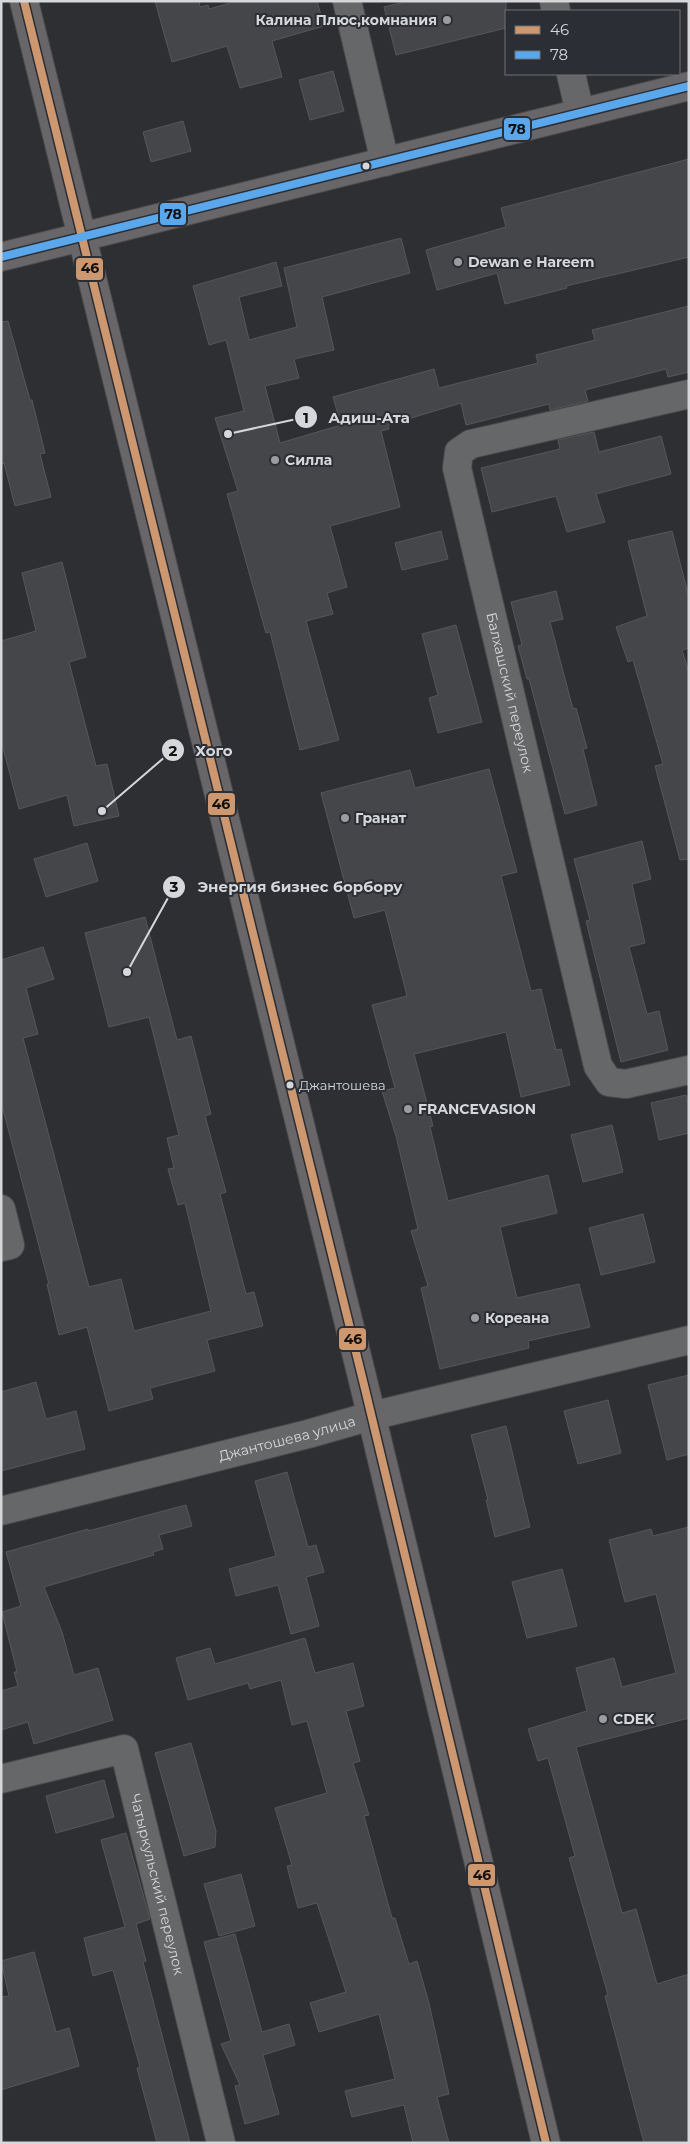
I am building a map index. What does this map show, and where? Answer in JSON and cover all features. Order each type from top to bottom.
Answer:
[{"type":"main road","points":[[24,1],[372,1416],[546,2143]]},
{"type":"main road","points":[[1,257],[689,86]]},
{"type":"street","points":[[347,1],[385,162]]},
{"type":"street","points":[[571,75],[580,113]]},
{"type":"street","name":"Балхашский переулок","points":[[689,394],[471,444],[459,452],[457,468],[598,1066],[609,1082],[626,1084],[689,1070]]},
{"type":"street","points":[[1,1209],[10,1245],[1,1247]]},
{"type":"street","name":"Джантошева улица","points":[[1,1511],[308,1434],[372,1416],[689,1340]]},
{"type":"street","name":"Чатыркульский переулок","points":[[1,1779],[124,1749],[221,2143]]},
{"type":"building","points":[[155,1],[199,1],[200,7],[208,5],[209,9],[237,1],[317,1],[324,26],[272,41],[282,77],[240,88],[227,46],[172,62]]},
{"type":"building","name":"Калина Плюс,комнания","points":[[409,1],[506,1],[505,28],[396,55],[384,7]]},
{"type":"building","points":[[333,71],[344,111],[310,120],[299,80]]},
{"type":"building","points":[[183,121],[191,151],[151,162],[143,132]]},
{"type":"building","points":[[689,159],[689,257],[566,286],[567,288],[505,304],[497,273],[437,290],[426,250],[506,227],[501,208]]},
{"type":"building","points":[[401,238],[410,273],[322,297],[334,350],[294,359],[299,378],[265,386],[280,443],[341,425],[333,397],[434,369],[439,388],[538,363],[536,355],[595,340],[592,330],[689,306],[689,372],[668,377],[666,369],[585,390],[588,401],[550,410],[549,404],[466,425],[461,403],[388,425],[389,429],[381,431],[400,507],[330,526],[347,587],[327,593],[333,614],[306,621],[339,740],[300,750],[270,632],[266,633],[227,494],[238,491],[215,418],[244,411],[226,340],[209,345],[193,286],[276,262],[282,286],[239,297],[249,340],[297,327],[284,268]]},
{"type":"building","points":[[8,321],[30,400],[32,400],[45,453],[40,454],[51,497],[15,506],[4,463],[1,464],[1,322]]},
{"type":"building","points":[[594,432],[599,452],[661,436],[671,474],[596,494],[605,522],[567,532],[556,496],[492,512],[481,468],[560,449],[558,440]]},
{"type":"building","points":[[441,531],[448,559],[402,570],[395,543]]},
{"type":"building","points":[[672,531],[689,598],[689,648],[682,650],[689,673],[689,859],[680,860],[655,766],[663,764],[633,660],[628,662],[616,627],[647,616],[628,541]]},
{"type":"building","points":[[62,562],[86,657],[69,662],[96,766],[107,764],[119,816],[74,826],[67,795],[19,809],[1,740],[1,641],[36,631],[22,573]]},
{"type":"building","points":[[556,591],[563,619],[550,622],[573,709],[576,708],[587,748],[583,749],[597,805],[565,814],[529,679],[527,679],[518,646],[522,645],[511,602]]},
{"type":"building","points":[[456,625],[482,722],[438,733],[429,698],[438,695],[422,634]]},
{"type":"building","points":[[489,769],[517,872],[501,876],[531,991],[541,989],[556,1050],[561,1049],[570,1085],[521,1097],[506,1032],[414,1054],[433,1126],[430,1127],[448,1201],[548,1175],[557,1213],[500,1227],[517,1298],[579,1284],[590,1327],[528,1341],[529,1348],[440,1369],[421,1288],[428,1286],[411,1231],[418,1229],[396,1136],[382,1091],[395,1088],[372,1005],[407,996],[385,910],[354,918],[321,793],[410,770],[415,788]]},
{"type":"building","points":[[642,841],[651,879],[632,884],[645,943],[629,947],[647,1014],[659,1011],[668,1050],[621,1062],[586,921],[590,920],[574,859]]},
{"type":"building","points":[[87,843],[98,881],[46,897],[34,859]]},
{"type":"building","points":[[145,917],[177,1040],[191,1036],[211,1114],[205,1116],[226,1192],[220,1194],[246,1294],[254,1292],[263,1326],[207,1340],[215,1371],[150,1388],[153,1399],[109,1411],[87,1327],[59,1335],[47,1284],[49,1284],[1,1102],[1,960],[43,947],[54,979],[26,988],[38,1034],[23,1038],[89,1287],[121,1279],[134,1331],[211,1311],[185,1203],[178,1205],[168,1169],[174,1168],[167,1138],[179,1135],[149,1017],[109,1027],[85,933]]},
{"type":"building","points":[[686,1095],[689,1107],[689,1133],[659,1140],[651,1103]]},
{"type":"building","points":[[612,1125],[623,1172],[583,1182],[571,1135]]},
{"type":"building","points":[[643,1214],[655,1262],[601,1275],[589,1228]]},
{"type":"building","points":[[689,1375],[689,1454],[667,1460],[648,1385]]},
{"type":"building","points":[[36,1382],[46,1419],[76,1411],[85,1449],[1,1471],[1,1392]]},
{"type":"building","points":[[608,1400],[621,1453],[578,1464],[564,1411]]},
{"type":"building","points":[[506,1426],[530,1527],[495,1537],[486,1500],[488,1500],[471,1435]]},
{"type":"building","points":[[287,1472],[308,1547],[316,1545],[324,1572],[306,1577],[319,1626],[291,1634],[278,1585],[236,1596],[229,1569],[276,1556],[255,1481]]},
{"type":"building","points":[[186,1505],[192,1526],[159,1535],[163,1549],[153,1552],[154,1555],[44,1587],[62,1632],[74,1675],[98,1668],[113,1720],[34,1744],[28,1722],[1,1730],[1,1691],[18,1686],[14,1672],[17,1672],[2,1612],[21,1606],[6,1552],[88,1529],[88,1531]]},
{"type":"building","points":[[689,1527],[689,1718],[576,1747],[622,1913],[636,1909],[657,1984],[689,1974],[689,2143],[644,2143],[605,1996],[608,1995],[569,1858],[575,1856],[548,1758],[538,1761],[528,1729],[587,1711],[576,1668],[614,1658],[622,1687],[676,1673],[656,1594],[625,1602],[609,1540],[651,1529],[653,1536]]},
{"type":"building","points":[[562,1569],[577,1626],[527,1638],[512,1582]]},
{"type":"building","points":[[305,1638],[315,1673],[353,1663],[364,1706],[346,1711],[360,1761],[353,1763],[369,1815],[364,1816],[392,1918],[395,1918],[409,1964],[417,1961],[429,2003],[449,2094],[437,2097],[449,2143],[413,2143],[404,2105],[352,2117],[345,2091],[395,2079],[379,2014],[319,2032],[310,2003],[346,1992],[317,1903],[298,1908],[287,1866],[292,1865],[275,1808],[327,1793],[307,1721],[292,1725],[281,1680],[250,1689],[248,1683],[188,1700],[176,1658],[210,1648],[215,1664]]},
{"type":"building","points":[[191,1743],[216,1831],[215,1847],[184,1856],[155,1753]]},
{"type":"building","points":[[104,1780],[114,1817],[56,1833],[46,1796]]},
{"type":"building","points":[[126,1833],[150,1919],[136,1924],[146,1961],[143,1962],[190,2143],[157,2143],[137,2068],[140,2067],[113,1970],[93,1976],[84,1938],[125,1927],[101,1840]]},
{"type":"building","points":[[241,1874],[255,1926],[219,1936],[204,1884]]},
{"type":"building","points":[[235,1934],[262,2032],[289,2024],[295,2045],[263,2055],[279,2114],[245,2124],[235,2086],[240,2085],[221,2044],[231,2041],[204,1942]]},
{"type":"building","points":[[34,1952],[56,2032],[69,2028],[79,2066],[1,2090],[1,1997],[9,1996],[1,1961]]},
{"type":"transit line","name":"46","points":[[24,1],[365,1389],[546,2143]]},
{"type":"transit line","name":"78","points":[[1,257],[689,86]]},
{"type":"place","name":"Калина Плюс,комнания","points":[[447,20]]},
{"type":"place","name":"Dewan e Hareem","points":[[458,262]]},
{"type":"place","name":"Адиш-Ата","points":[[228,434]]},
{"type":"place","name":"Силла","points":[[275,460]]},
{"type":"place","name":"Хого","points":[[102,811]]},
{"type":"place","name":"Гранат","points":[[345,818]]},
{"type":"place","name":"Энергия бизнес борбору","points":[[127,972]]},
{"type":"place","name":"Джантошева","points":[[290,1085]]},
{"type":"place","name":"FRANCEVASION","points":[[408,1109]]},
{"type":"place","name":"Кореана","points":[[475,1318]]},
{"type":"place","name":"CDEK","points":[[603,1719]]}]
